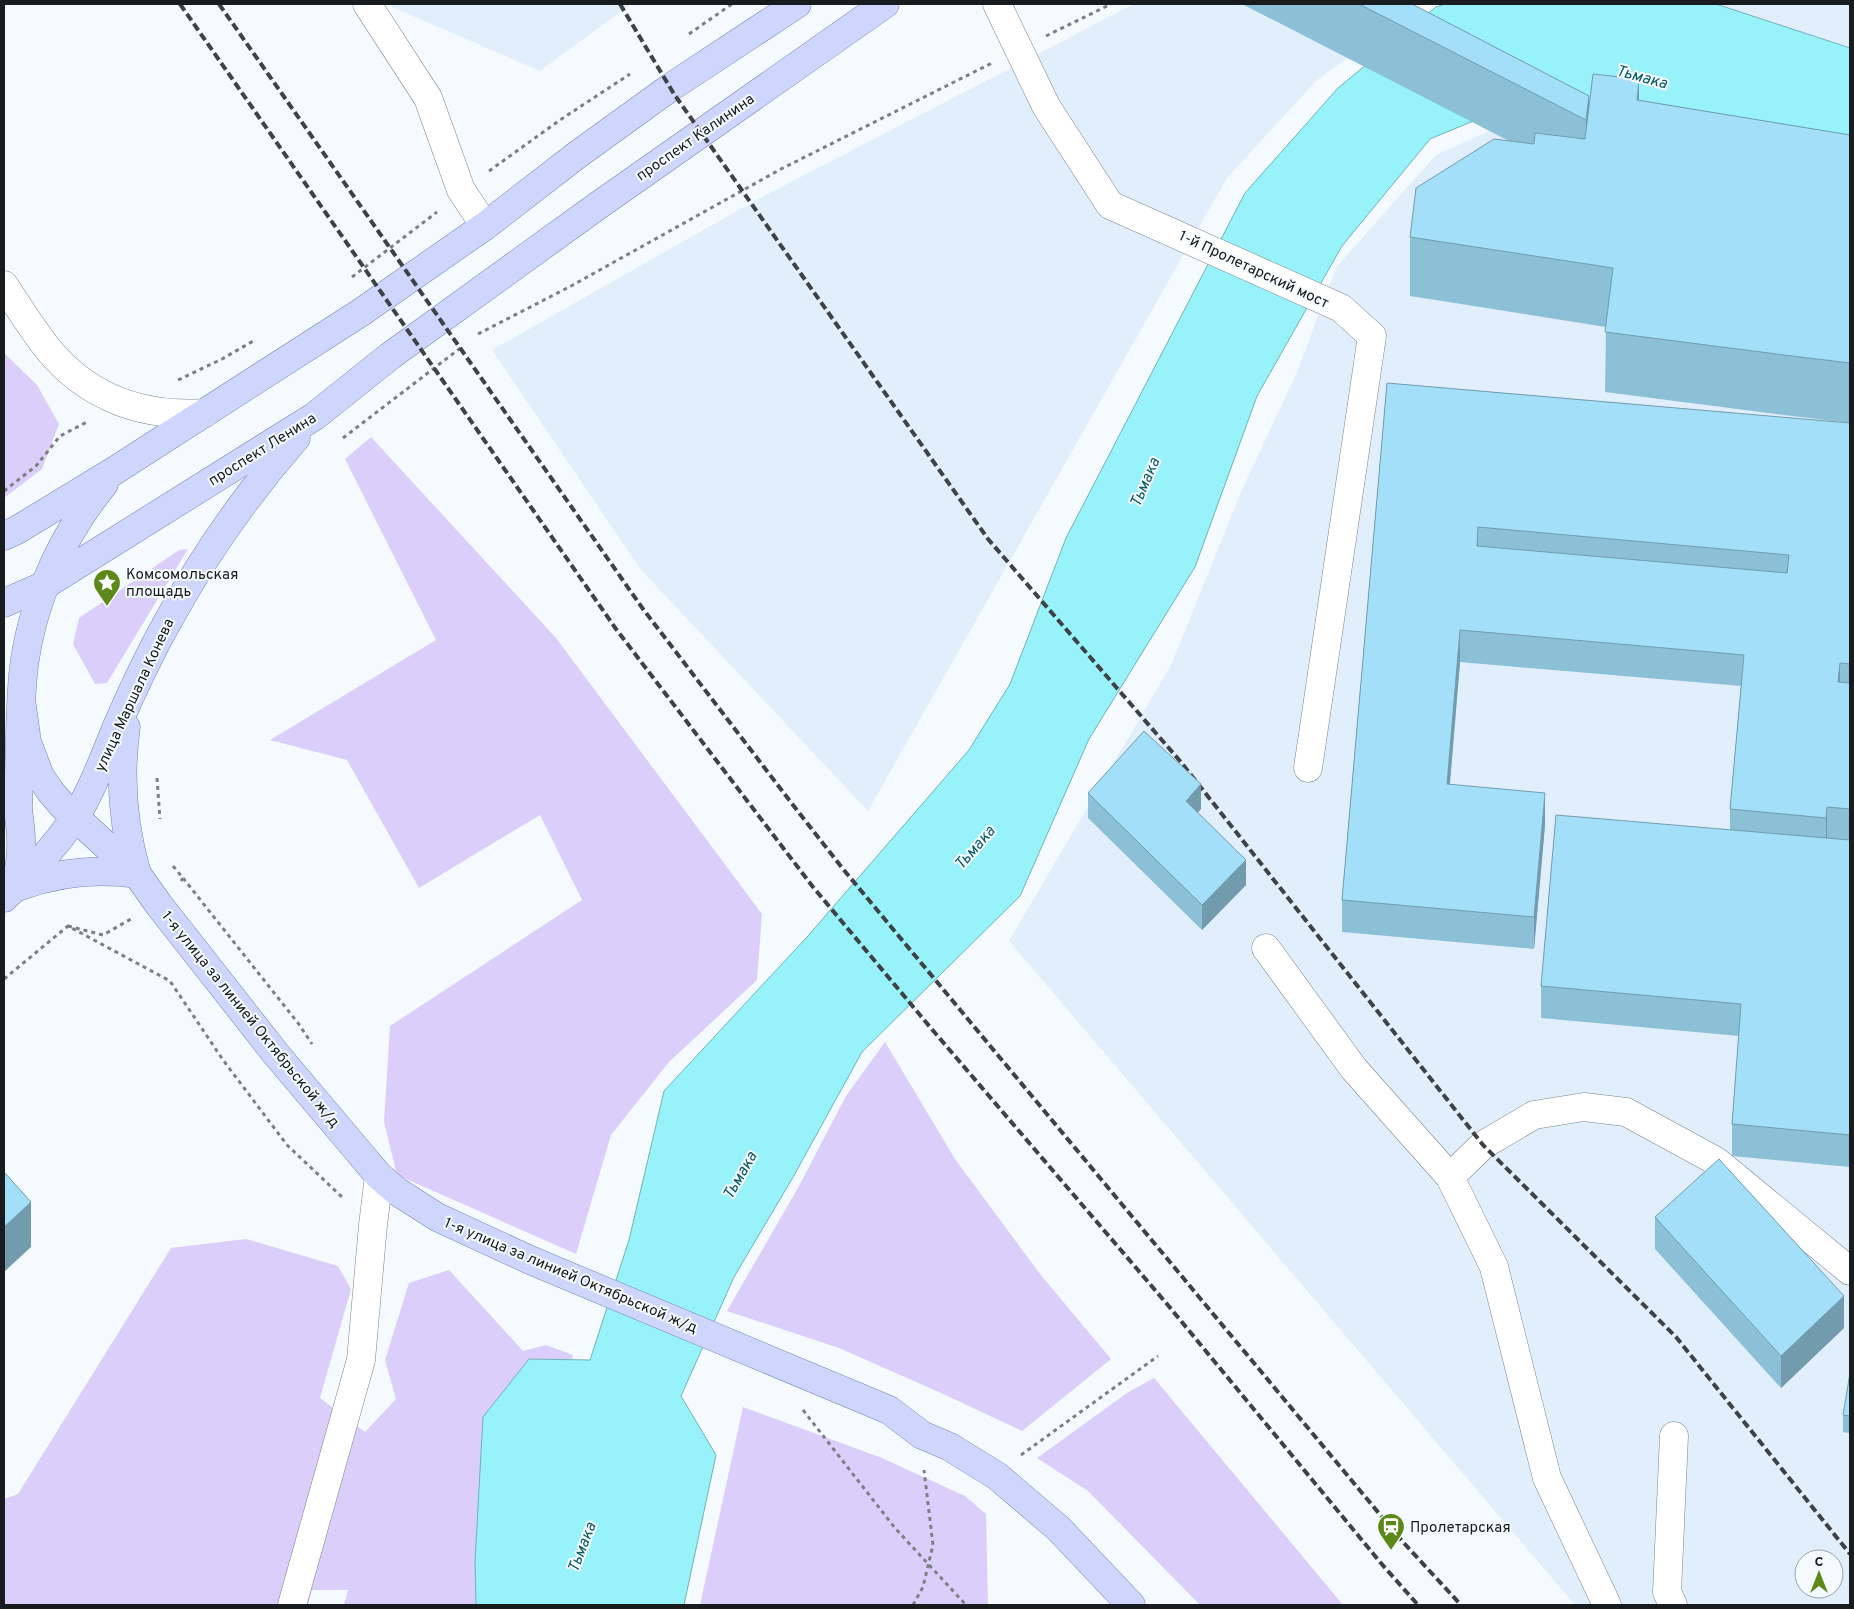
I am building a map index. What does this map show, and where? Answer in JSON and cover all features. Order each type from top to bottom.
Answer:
[{"type":"main road","points":[[4,536],[114,471],[360,313],[485,226],[577,155],[671,88],[797,4]]},
{"type":"main road","name":"проспект Калинина","points":[[506,272],[885,4]]},
{"type":"main road","name":"проспект Ленина","points":[[4,603],[46,585],[315,416],[390,356],[506,272]]},
{"type":"main road","name":"улица Маршала Конева","points":[[9,893],[38,866],[75,817],[99,770],[131,696],[168,621],[219,536],[265,474],[315,416]]},
{"type":"main road","points":[[18,808],[13,702],[23,675],[35,614],[59,554],[75,524],[93,497],[114,471]]},
{"type":"main road","points":[[9,893],[65,873],[101,870],[137,874],[128,836],[122,779],[124,738],[131,696]]},
{"type":"main road","name":"1-я улица за линией Октябрьской ж/д","points":[[13,702],[40,776],[50,791],[75,817],[137,874],[159,905],[276,1054],[379,1176],[398,1192],[437,1217],[530,1260],[889,1410],[922,1435],[950,1447],[974,1461],[1022,1496],[1058,1528],[1131,1605]]},
{"type":"main road","points":[[4,762],[21,822],[22,849],[19,869],[9,893]]},
{"type":"street","points":[[367,4],[428,98],[461,190],[485,226]]},
{"type":"street","name":"1-й Пролетарский мост","points":[[998,4],[1046,106],[1110,205],[1340,308],[1372,336],[1308,768]]},
{"type":"street","points":[[4,285],[47,348],[60,362],[89,386],[123,403],[172,414],[205,413]]},
{"type":"street","points":[[1266,948],[1354,1069],[1450,1177],[1494,1267],[1547,1478],[1606,1605]]},
{"type":"street","points":[[1450,1177],[1483,1145],[1534,1115],[1584,1107],[1626,1112],[1716,1161],[1850,1271]]},
{"type":"street","points":[[292,1605],[362,1360],[379,1176]]},
{"type":"street","points":[[1673,1605],[1667,1592],[1674,1436]]},
{"type":"path","points":[[685,37],[732,4]]},
{"type":"path","points":[[476,335],[571,286],[781,169],[1111,4]]},
{"type":"path","points":[[349,279],[427,220],[461,190],[560,120],[638,69]]},
{"type":"path","points":[[169,384],[222,359],[262,335]]},
{"type":"path","points":[[341,439],[469,341]]},
{"type":"path","points":[[4,491],[36,466],[60,436],[123,403]]},
{"type":"path","points":[[157,777],[160,822]]},
{"type":"path","points":[[172,864],[298,1023],[315,1048]]},
{"type":"path","points":[[68,926],[102,935],[159,905],[183,878]]},
{"type":"path","points":[[4,979],[68,926]]},
{"type":"path","points":[[68,926],[170,981],[223,1060],[287,1145],[373,1225]]},
{"type":"path","points":[[1022,1455],[1158,1356]]},
{"type":"path","points":[[798,1403],[895,1528],[966,1605]]},
{"type":"path","points":[[914,1605],[923,1587],[933,1545],[922,1435]]},
{"type":"shaded area","points":[[390,4],[631,4],[540,71],[392,7]]},
{"type":"shaded area","points":[[1134,4],[1418,4],[1315,82],[1227,178],[868,811],[641,570],[492,350],[758,199]]},
{"type":"shaded area","points":[[1680,4],[1850,4],[1850,59]]},
{"type":"shaded area","points":[[1531,112],[1850,177],[1850,1605],[1575,1605],[1009,941],[1171,665],[1241,492],[1297,372],[1337,266],[1436,155]]},
{"type":"shaded area","points":[[4,353],[37,385],[59,424],[42,469],[4,498]]},
{"type":"shaded area","points":[[371,437],[556,638],[762,914],[757,980],[669,1062],[611,1135],[576,1254],[397,1175],[384,1122],[390,1026],[582,900],[540,815],[419,888],[347,760],[270,740],[436,640],[345,459]]},
{"type":"shaded area","points":[[188,549],[107,683],[95,684],[73,644],[79,618],[179,550]]},
{"type":"shaded area","points":[[885,1042],[955,1159],[1040,1274],[1111,1359],[1022,1431],[839,1348],[727,1311],[799,1186],[846,1096]]},
{"type":"shaded area","points":[[246,1239],[338,1266],[351,1289],[320,1398],[365,1432],[396,1399],[385,1360],[409,1283],[449,1270],[523,1351],[546,1345],[573,1355],[522,1605],[344,1605],[348,1590],[312,1590],[308,1605],[4,1605],[4,1499],[18,1494],[171,1248]]},
{"type":"shaded area","points":[[1154,1378],[1343,1605],[1200,1605],[1088,1491],[1037,1458],[1127,1393]]},
{"type":"shaded area","points":[[743,1407],[882,1458],[965,1496],[986,1514],[988,1605],[700,1605]]},
{"type":"water","name":"Тьмака","points":[[1445,4],[1716,4],[1850,48],[1850,166],[1590,103],[1524,100],[1430,139],[1342,246],[1257,396],[1195,567],[1089,739],[1020,896],[862,1052],[792,1179],[734,1277],[681,1396],[716,1455],[684,1605],[476,1605],[475,1562],[483,1417],[529,1359],[590,1360],[629,1240],[664,1091],[807,937],[969,750],[1010,684],[1066,538],[1245,193],[1338,88],[1436,7]]},
{"type":"building","points":[[1359,4],[1412,4],[1589,96],[1586,120]]},
{"type":"building","points":[[1593,74],[1639,79],[1637,100],[1850,135],[1850,363],[1605,332],[1613,268],[1410,237],[1416,188],[1494,139],[1534,144],[1535,133],[1585,139]]},
{"type":"building","points":[[1387,383],[1850,423],[1850,664],[1840,663],[1838,682],[1850,683],[1850,809],[1827,807],[1826,818],[1730,809],[1744,655],[1460,630],[1447,784],[1545,793],[1534,917],[1342,900]],"holes":[[[1478,527],[1789,555],[1787,573],[1477,546]]]},
{"type":"building","points":[[1144,731],[1201,784],[1186,801],[1246,860],[1202,905],[1088,793]]},
{"type":"building","points":[[1556,815],[1850,840],[1850,1135],[1732,1124],[1741,1004],[1541,986]]},
{"type":"building","points":[[1719,1159],[1844,1296],[1781,1356],[1655,1217]]},
{"type":"building","points":[[4,1172],[31,1202],[4,1227]]},
{"type":"building","points":[[1850,1373],[1850,1416],[1843,1415]]},
{"type":"railway","points":[[180,4],[616,629],[813,887],[1167,1304],[1380,1562],[1418,1605]]},
{"type":"railway","points":[[219,4],[643,609],[793,805],[843,869],[1402,1541],[1461,1605]]},
{"type":"railway","points":[[620,4],[674,94],[988,539],[1180,761],[1483,1145],[1676,1337],[1850,1554]]},
{"type":"place","name":"Комсомольская площадь","points":[[107,607]]},
{"type":"place","name":"Пролетарская","points":[[1391,1551]]}]
